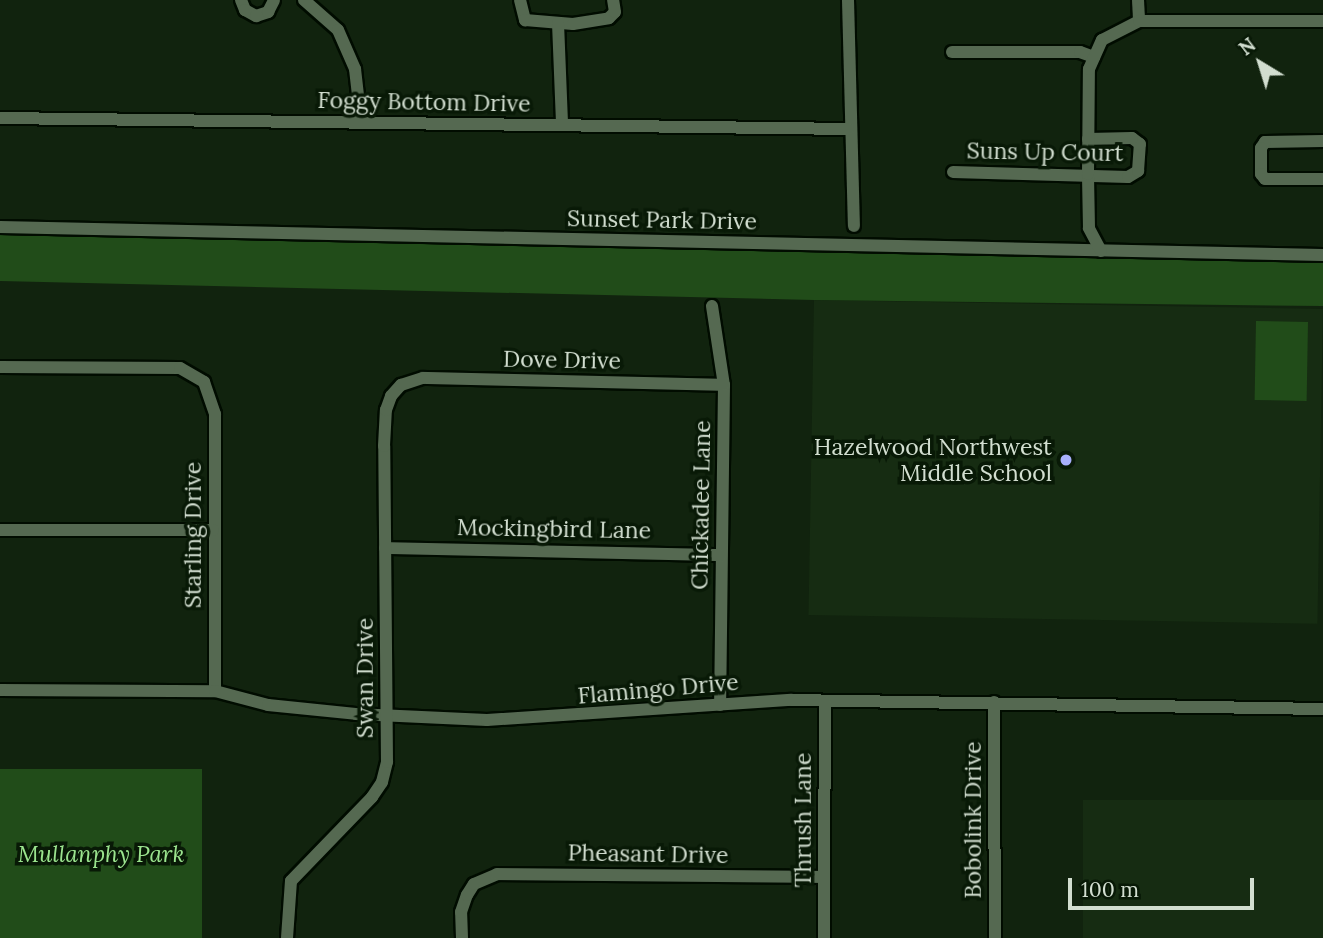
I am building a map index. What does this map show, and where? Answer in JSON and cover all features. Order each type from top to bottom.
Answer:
[{"type":"street","points":[[241,0],[245,10],[256,16],[268,12],[274,0]]},
{"type":"street","points":[[304,0],[327,16],[343,39],[355,69],[360,122]]},
{"type":"street","points":[[520,0],[525,20],[558,23],[609,19],[615,12],[612,0]]},
{"type":"street","points":[[848,0],[848,129],[853,226]]},
{"type":"street","points":[[1138,0],[1139,21]]},
{"type":"street","points":[[1101,251],[1090,228],[1089,69],[1111,33],[1139,21],[1323,21]]},
{"type":"street","points":[[558,23],[562,124]]},
{"type":"street","points":[[952,52],[1080,52],[1094,57]]},
{"type":"street","name":"Foggy Bottom Drive","points":[[0,118],[848,129]]},
{"type":"street","name":"Suns Up Court","points":[[953,172],[1128,177],[1138,171],[1140,144],[1132,138],[1088,139]]},
{"type":"street","points":[[1323,141],[1265,142],[1261,148],[1261,174],[1265,178],[1323,179]]},
{"type":"street","name":"Sunset Park Drive","points":[[0,227],[1323,255]]},
{"type":"street","name":"Chickadee Lane","points":[[712,306],[724,384],[720,705]]},
{"type":"street","name":"Starling Drive","points":[[0,367],[180,368],[204,382],[215,414],[215,691]]},
{"type":"street","name":"Dove Drive","points":[[401,385],[423,378],[724,384]]},
{"type":"street","name":"Swan Drive","points":[[287,938],[291,881],[382,782],[387,716],[386,410],[401,385]]},
{"type":"street","points":[[0,530],[214,530]]},
{"type":"street","name":"Mockingbird Lane","points":[[386,548],[721,555]]},
{"type":"street","name":"Flamingo Drive","points":[[0,690],[215,691],[268,705],[387,716],[550,719],[720,705],[825,702],[994,702],[1323,709]]},
{"type":"street","name":"Thrush Lane","points":[[824,938],[825,702]]},
{"type":"street","name":"Bobolink Drive","points":[[994,702],[995,938]]},
{"type":"street","name":"Pheasant Drive","points":[[461,938],[461,912],[474,884],[497,874],[824,877]]},
{"type":"shaded area","name":"Hazelwood Northwest Middle School","points":[[814,300],[1323,309],[1317,624],[809,615]]},
{"type":"shaded area","points":[[1083,800],[1323,800],[1323,938],[1083,938]]},
{"type":"green space","points":[[0,232],[1323,261],[1323,306],[814,300],[0,281]]},
{"type":"green space","points":[[1256,321],[1308,322],[1307,401],[1255,400]]},
{"type":"green space","name":"Mullanphy Park","points":[[0,769],[202,769],[202,938],[0,938]]},
{"type":"place","name":"Hazelwood Northwest Middle School","points":[[1066,460]]}]
